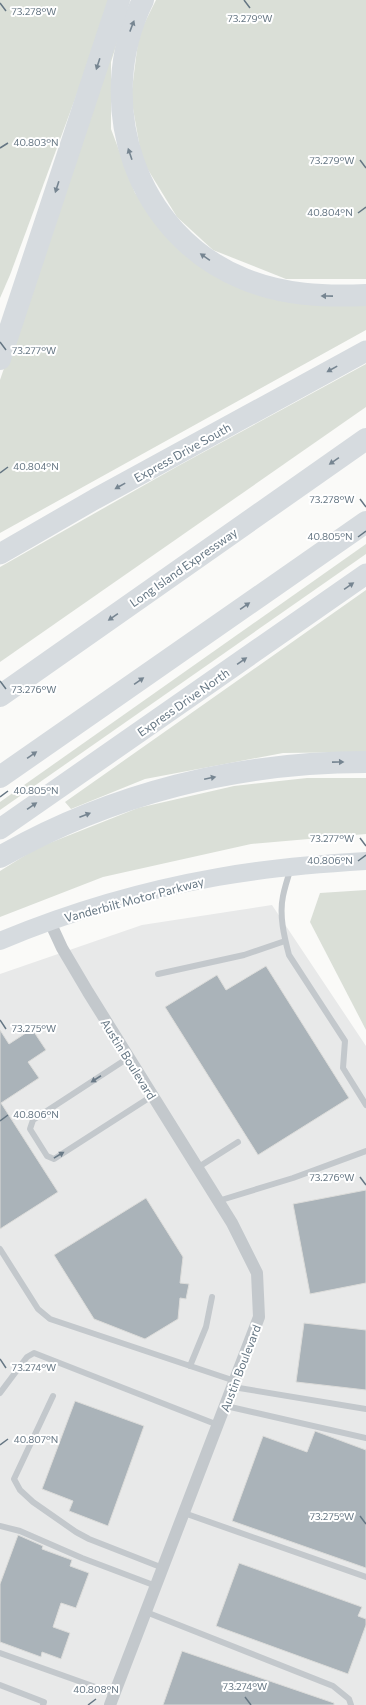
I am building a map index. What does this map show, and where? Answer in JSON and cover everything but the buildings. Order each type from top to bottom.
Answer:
[{"type":"highway","points":[[0,359],[119,0]]},
{"type":"highway","points":[[143,0],[131,29],[121,76],[123,126],[128,148],[135,168],[145,189],[169,225],[202,255],[222,268],[244,279],[292,293],[319,296],[366,295]]},
{"type":"highway","points":[[0,318],[48,211]]},
{"type":"highway","name":"Express Drive South","points":[[0,554],[366,351]]},
{"type":"highway","name":"Long Island Expressway","points":[[0,696],[366,439]]},
{"type":"highway","points":[[0,778],[366,522]]},
{"type":"highway","name":"Express Drive North","points":[[0,828],[366,574]]},
{"type":"highway","points":[[0,857],[51,830],[81,817],[135,797],[187,783],[269,768],[329,762],[366,762]]},
{"type":"main road","name":"Vanderbilt Motor Parkway","points":[[0,941],[50,922],[103,905],[170,887],[217,877],[291,867],[366,861]]},
{"type":"street","name":"Austin Boulevard","points":[[50,922],[62,948],[128,1058],[232,1224],[257,1273],[259,1317],[112,1700]]},
{"type":"lane","points":[[291,867],[283,895],[281,910],[285,941],[289,955],[345,1041],[344,1068],[366,1105]]},
{"type":"lane","points":[[158,974],[244,955],[285,941]]},
{"type":"lane","points":[[128,1058],[33,1120],[30,1129],[42,1149],[47,1156],[54,1159],[152,1096]]},
{"type":"lane","points":[[197,1168],[238,1142]]},
{"type":"lane","points":[[218,1201],[293,1178],[366,1151]]},
{"type":"lane","points":[[0,1249],[38,1309],[50,1319],[190,1366],[234,1384],[366,1409]]},
{"type":"lane","points":[[190,1366],[206,1327],[212,1297]]},
{"type":"lane","points":[[0,1393],[27,1357],[34,1353],[218,1424]]},
{"type":"lane","points":[[52,1396],[14,1478],[20,1490],[33,1502],[89,1539],[163,1568]]},
{"type":"lane","points":[[226,1406],[366,1438]]},
{"type":"lane","points":[[184,1513],[366,1577]]},
{"type":"lane","points":[[0,1526],[20,1531],[82,1558],[156,1586]]},
{"type":"lane","points":[[146,1612],[333,1686],[348,1699],[351,1705]]},
{"type":"lane","points":[[0,1653],[112,1700]]},
{"type":"lane","points":[[0,1685],[44,1702],[43,1705]]},
{"type":"shaded area","points":[[0,0],[109,0],[89,61],[10,275],[0,298]]},
{"type":"shaded area","points":[[130,0],[111,62],[111,129],[135,193],[182,250],[244,288],[366,301],[366,330],[0,533],[0,380]]},
{"type":"shaded area","points":[[156,0],[366,0],[366,279],[286,279],[213,250],[177,217],[142,160],[131,97],[139,34]]},
{"type":"shaded area","points":[[366,364],[366,407],[0,662],[0,567],[178,466]]},
{"type":"shaded area","points":[[366,544],[366,554],[0,810],[0,802]]},
{"type":"shaded area","points":[[366,590],[366,752],[283,753],[145,779],[71,809],[65,802]]},
{"type":"shaded area","points":[[307,778],[366,778],[366,834],[251,844],[103,877],[0,917],[0,871],[37,848],[138,808],[234,786]]},
{"type":"shaded area","points":[[366,890],[366,1030],[310,922],[320,893]]},
{"type":"shaded area","points":[[272,905],[366,1046],[366,1705],[0,1705],[0,974],[142,925]]}]
